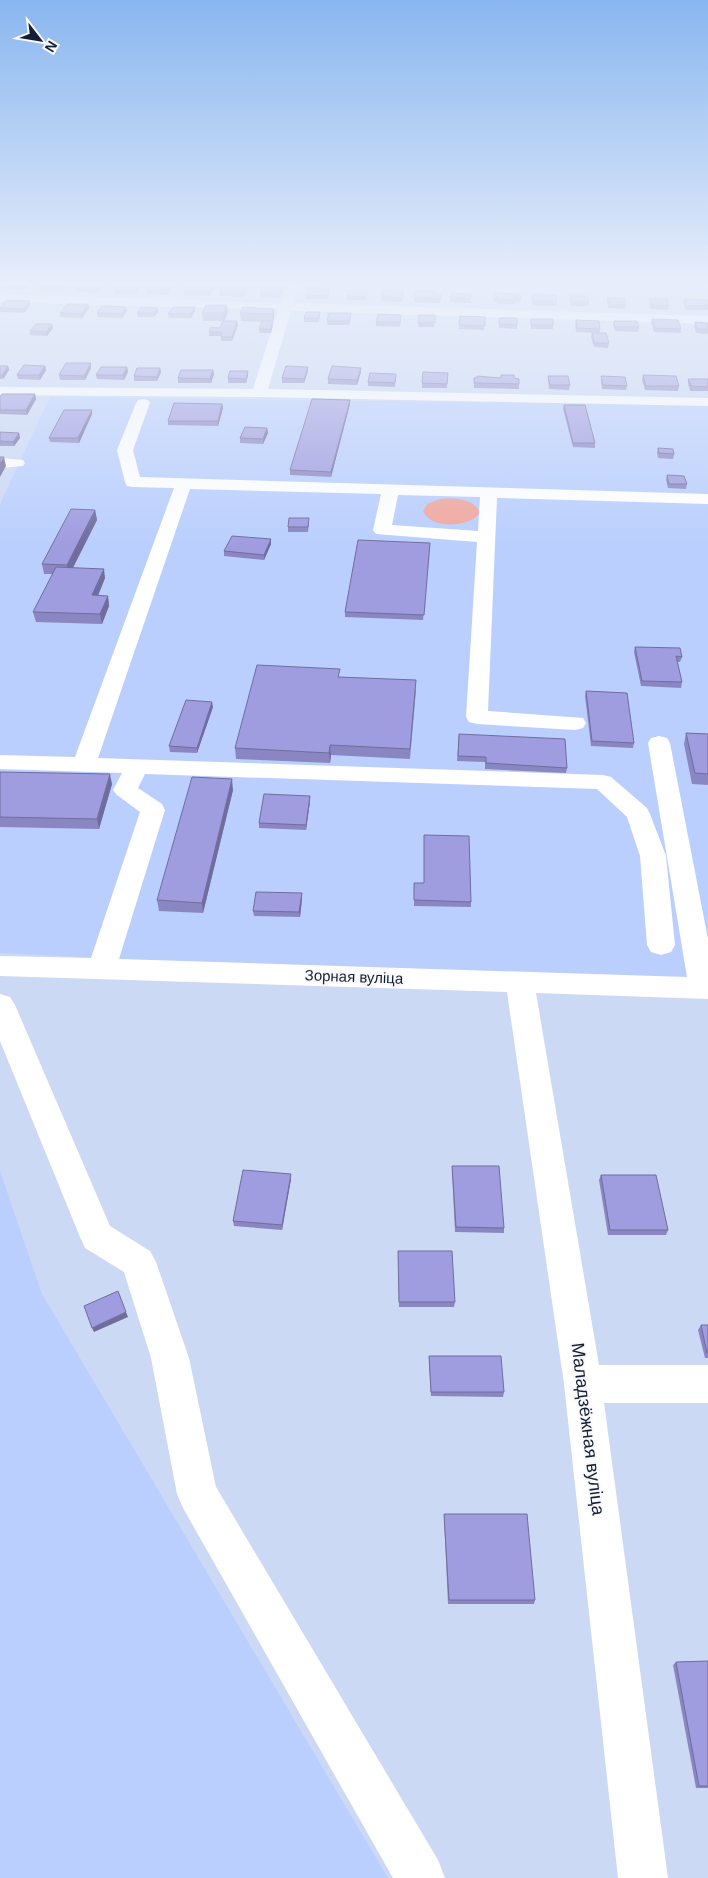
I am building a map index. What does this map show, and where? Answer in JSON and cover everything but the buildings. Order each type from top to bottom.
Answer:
[{"type":"street","points":[[259,393],[266,370]]},
{"type":"street","points":[[0,391],[259,393],[708,402]]},
{"type":"street","points":[[143,404],[125,450],[133,482],[708,499]]},
{"type":"street","points":[[0,463],[17,463]]},
{"type":"street","points":[[84,765],[184,483]]},
{"type":"street","points":[[391,490],[382,530],[487,536]]},
{"type":"street","points":[[489,493],[477,717],[575,723]]},
{"type":"street","points":[[659,743],[706,988]]},
{"type":"street","points":[[0,762],[603,782],[638,814],[653,856],[661,945]]},
{"type":"street","points":[[102,969],[153,810],[125,790],[137,766]]},
{"type":"street","name":"Зорная вуліца","points":[[0,966],[706,988]]},
{"type":"street","name":"Маладзёжная вуліца","points":[[520,982],[583,1384],[644,1878]]},
{"type":"street","points":[[0,1005],[97,1237],[138,1262],[170,1358],[197,1494],[420,1878]]},
{"type":"street","points":[[583,1384],[708,1384]]},
{"type":"shaded area","points":[[50,397],[708,405],[708,988],[0,953],[0,504]]},
{"type":"shaded area","points":[[440,499],[467,501],[476,506],[479,514],[467,522],[441,524],[427,517],[423,511],[427,504]]},
{"type":"shaded area","points":[[0,1171],[42,1294],[388,1878],[0,1878]]}]
